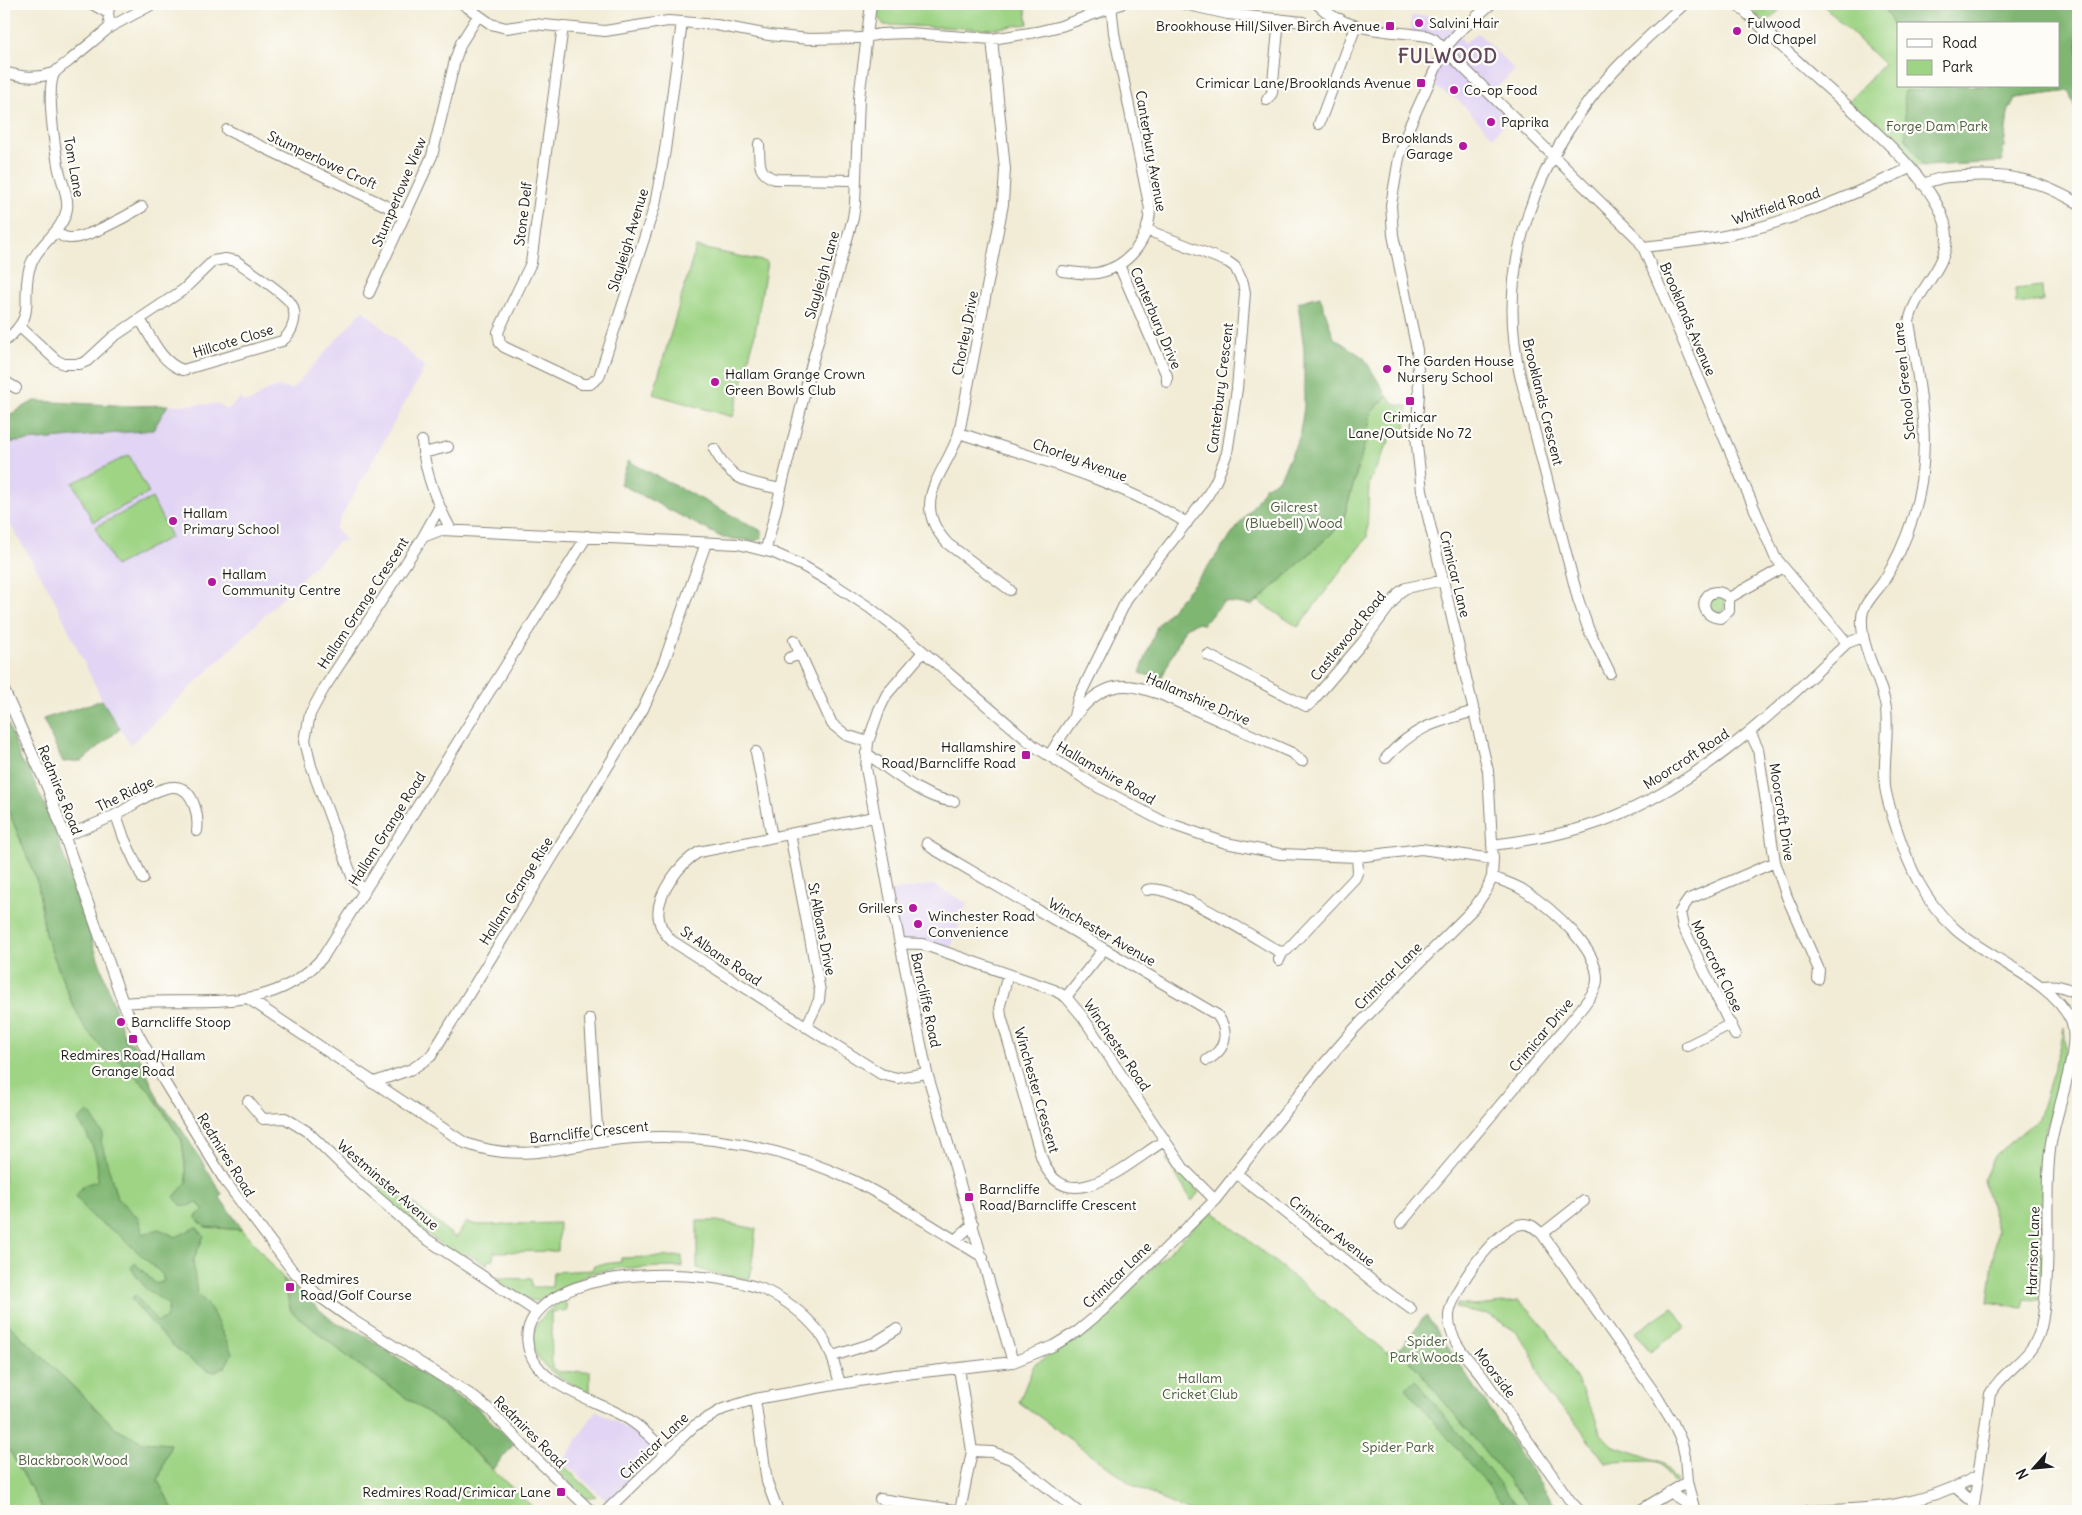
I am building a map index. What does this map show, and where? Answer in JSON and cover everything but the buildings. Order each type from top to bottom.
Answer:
[{"type":"street","points":[[92,4],[109,9],[110,27]]},
{"type":"street","points":[[4,72],[31,78],[54,74],[110,27],[154,4]]},
{"type":"street","points":[[462,4],[491,24],[506,28],[534,24],[605,31],[668,21],[716,25],[769,36],[794,38],[867,37],[881,34],[909,33],[992,39],[1045,30],[1114,5]]},
{"type":"street","name":"Slayleigh Lane","points":[[766,549],[812,363],[853,218],[859,98],[871,4]]},
{"type":"street","points":[[1184,4],[1228,14],[1303,22]]},
{"type":"street","name":"Brooklands Avenue","points":[[1317,4],[1340,19],[1356,26],[1427,36],[1445,48],[1628,228],[1643,247],[1775,557],[1782,568],[1847,643]]},
{"type":"street","name":"Crimicar Lane","points":[[606,1511],[666,1452],[702,1420],[723,1409],[755,1400],[840,1384],[1014,1362],[1053,1346],[1078,1330],[1102,1311],[1215,1200],[1237,1174],[1269,1130],[1355,1028],[1475,907],[1487,889],[1492,877],[1493,859],[1488,771],[1426,512],[1417,459],[1419,377],[1417,350],[1393,235],[1391,205],[1399,158],[1445,48],[1460,30],[1492,4]]},
{"type":"street","name":"Brooklands Crescent","points":[[1610,673],[1588,628],[1578,599],[1514,348],[1511,317],[1512,292],[1529,210],[1552,155],[1575,120],[1609,76],[1684,4]]},
{"type":"street","name":"School Green Lane","points":[[1737,4],[1891,147],[1924,185],[1944,220],[1947,234],[1946,249],[1941,264],[1911,311],[1909,322],[1924,425],[1925,459],[1920,488],[1906,537],[1884,582],[1863,612],[1863,637],[1886,710],[1885,790],[1899,836],[1916,881],[1927,899],[1957,931],[1992,956],[2042,986]]},
{"type":"street","name":"Canterbury Avenue","points":[[1062,271],[1097,273],[1119,265],[1135,251],[1147,230],[1150,209],[1114,33],[1114,5]]},
{"type":"street","name":"Stumperlowe View","points":[[369,293],[432,156],[458,51],[478,16]]},
{"type":"street","points":[[1267,100],[1272,93],[1279,19]]},
{"type":"street","points":[[1321,24],[1340,19]]},
{"type":"street","name":"Slayleigh Avenue","points":[[548,369],[582,384],[590,384],[599,377],[656,205],[682,22]]},
{"type":"street","name":"Stone Delf","points":[[548,369],[504,347],[500,342],[498,332],[531,263],[563,26]]},
{"type":"street","points":[[1319,124],[1356,26]]},
{"type":"street","name":"Chorley Drive","points":[[992,39],[1005,169],[1005,187],[994,258],[959,433],[954,449],[932,491],[929,501],[936,529],[948,544],[1010,590]]},
{"type":"street","name":"Tom Lane","points":[[20,327],[26,313],[29,271],[33,259],[40,247],[55,232],[66,214],[67,203],[58,165],[50,92],[54,74]]},
{"type":"street","name":"Stumperlowe Croft","points":[[227,130],[405,214]]},
{"type":"street","points":[[760,144],[760,166],[767,176],[775,179],[856,180]]},
{"type":"street","name":"Whitfield Road","points":[[1643,247],[1690,242],[1747,231],[1822,206],[1910,168]]},
{"type":"street","points":[[1924,185],[1940,178],[1992,174],[2030,180],[2078,203]]},
{"type":"street","points":[[55,232],[69,238],[76,238],[101,228],[142,207]]},
{"type":"street","name":"Canterbury Crescent","points":[[1074,716],[1075,707],[1083,689],[1128,597],[1187,523],[1216,481],[1227,453],[1237,388],[1245,293],[1240,274],[1228,262],[1147,230]]},
{"type":"street","name":"Hillcote Close","points":[[20,327],[56,360],[71,364],[87,361],[112,337],[183,290],[213,261],[226,259],[236,261],[289,302],[294,316],[291,331],[282,341],[183,370],[168,363],[140,319]]},
{"type":"street","name":"Canterbury Drive","points":[[1119,265],[1168,382]]},
{"type":"street","points":[[4,342],[20,327]]},
{"type":"street","points":[[4,380],[16,388]]},
{"type":"street","name":"Chorley Avenue","points":[[959,433],[1114,485],[1166,510],[1187,523]]},
{"type":"street","points":[[422,441],[425,468],[439,508],[451,530]]},
{"type":"street","points":[[423,454],[448,447]]},
{"type":"street","points":[[714,450],[734,476],[780,489]]},
{"type":"street","points":[[423,537],[439,508]]},
{"type":"street","name":"Hallam Grange Crescent","points":[[365,890],[353,879],[349,870],[307,752],[306,728],[310,714],[323,690],[423,537],[441,530],[451,530],[738,544],[766,549]]},
{"type":"street","name":"Hallam Grange Road","points":[[123,1004],[141,1001],[249,999],[278,990],[294,982],[315,966],[323,957],[587,536]]},
{"type":"street","name":"Hallam Grange Rise","points":[[372,1083],[412,1069],[431,1056],[643,709],[664,662],[706,543]]},
{"type":"street","name":"Hallamshire Road","points":[[766,549],[803,566],[870,608],[1004,721],[1050,756],[1125,802],[1162,820],[1201,835],[1254,850],[1281,854],[1357,857],[1421,849],[1493,859]]},
{"type":"street","points":[[1729,598],[1782,568]]},
{"type":"street","name":"Castlewood Road","points":[[1208,655],[1306,706],[1309,705],[1362,642],[1400,592],[1406,588],[1443,580]]},
{"type":"street","name":"Moorcroft Road","points":[[1492,845],[1558,834],[1607,819],[1641,804],[1682,780],[1750,732],[1847,643],[1863,637]]},
{"type":"street","points":[[794,640],[832,724],[846,735],[868,742]]},
{"type":"street","name":"Barncliffe Road","points":[[923,652],[887,694],[879,710],[868,742],[866,768],[874,818],[927,1072],[1014,1362]]},
{"type":"street","points":[[790,658],[800,654]]},
{"type":"street","name":"Hallamshire Drive","points":[[1050,756],[1074,716],[1088,701],[1111,689],[1124,686],[1137,687],[1160,694],[1292,753],[1302,761]]},
{"type":"street","points":[[1083,689],[1088,701]]},
{"type":"street","name":"Redmires Road","points":[[4,690],[48,789],[123,1004],[165,1083],[224,1181],[292,1270],[320,1297],[348,1318],[471,1395],[490,1410],[528,1452],[591,1511]]},
{"type":"street","points":[[1386,758],[1410,736],[1425,726],[1475,711]]},
{"type":"street","name":"Moorcroft Drive","points":[[1750,732],[1758,749],[1775,862],[1786,897],[1819,970],[1818,979]]},
{"type":"street","points":[[756,752],[772,837]]},
{"type":"street","points":[[866,753],[930,795],[947,801],[954,801]]},
{"type":"street","name":"The Ridge","points":[[65,836],[116,814],[148,796],[176,787],[183,790],[189,797],[197,812],[197,831]]},
{"type":"street","points":[[116,814],[124,838],[143,879]]},
{"type":"street","name":"St Albans Road","points":[[874,818],[700,852],[692,856],[672,879],[658,908],[658,917],[665,934],[672,941],[806,1027],[890,1078],[927,1072]]},
{"type":"street","name":"St Albans Drive","points":[[790,834],[820,991],[819,1000],[806,1027]]},
{"type":"street","name":"Winchester Avenue","points":[[927,843],[980,878],[1217,1015],[1225,1029],[1223,1045],[1218,1053],[1207,1060]]},
{"type":"street","points":[[1147,890],[1155,888],[1191,901],[1278,951],[1281,956],[1355,878],[1358,871],[1357,857]]},
{"type":"street","name":"Moorcroft Close","points":[[1735,1035],[1680,920],[1680,912],[1689,899],[1775,862]]},
{"type":"street","name":"Crimicar Drive","points":[[1401,1223],[1581,1009],[1596,987],[1595,964],[1590,953],[1578,938],[1539,901],[1521,889],[1492,877]]},
{"type":"street","name":"Winchester Road","points":[[900,943],[922,944],[1054,990],[1066,997],[1082,1016],[1184,1169],[1215,1200]]},
{"type":"street","points":[[1066,997],[1104,949]]},
{"type":"street","name":"Winchester Crescent","points":[[1008,974],[1000,1005],[1001,1016],[1041,1156],[1048,1171],[1069,1186],[1085,1187],[1102,1181],[1164,1141]]},
{"type":"street","points":[[2042,986],[2064,986],[2078,994]]},
{"type":"street","name":"Harrison Lane","points":[[1973,1507],[1990,1394],[1994,1386],[2031,1349],[2039,1335],[2044,1313],[2047,1281],[2050,1151],[2073,1051],[2074,1033],[2070,1020],[2042,986]]},
{"type":"street","points":[[249,999],[372,1083]]},
{"type":"street","points":[[590,1020],[598,1142]]},
{"type":"street","name":"Moorcroft Close","points":[[1687,1046],[1731,1024]]},
{"type":"street","name":"Barncliffe Crescent","points":[[372,1083],[466,1143],[481,1149],[536,1153],[632,1138],[694,1138],[728,1142],[782,1153],[816,1164],[854,1181],[983,1257]]},
{"type":"street","name":"Westminster Avenue","points":[[248,1101],[263,1119],[285,1118],[308,1132],[354,1177],[422,1236],[537,1312]]},
{"type":"street","name":"Crimicar Avenue","points":[[1237,1174],[1410,1309]]},
{"type":"street","points":[[1542,1234],[1584,1201]]},
{"type":"street","name":"Moorside","points":[[1580,1511],[1571,1502],[1484,1379],[1460,1349],[1450,1328],[1449,1315],[1451,1306],[1466,1275],[1506,1230],[1524,1223],[1532,1225],[1542,1234],[1656,1395],[1673,1423],[1682,1443],[1687,1482],[1695,1510]]},
{"type":"street","points":[[955,1240],[973,1224]]},
{"type":"street","points":[[666,1452],[632,1422],[565,1387],[543,1372],[531,1356],[528,1347],[528,1329],[537,1312],[556,1297],[595,1281],[624,1276],[659,1275],[727,1280],[763,1290],[786,1302],[819,1332],[833,1356],[840,1384]]},
{"type":"street","points":[[833,1356],[874,1343],[897,1329]]},
{"type":"street","points":[[880,1499],[960,1511],[972,1451],[959,1368]]},
{"type":"street","points":[[755,1400],[767,1482],[778,1511]]},
{"type":"street","points":[[972,1451],[992,1452],[1011,1458],[1077,1511]]},
{"type":"street","points":[[1807,1511],[1893,1506],[1920,1500],[1956,1488],[1978,1476]]},
{"type":"street","points":[[1639,1511],[1687,1482]]},
{"type":"street","points":[[1956,1488],[1973,1507]]},
{"type":"street","name":"Moorside","points":[[1669,1492],[1695,1510]]},
{"type":"shaded area","points":[[1411,16],[1429,16],[1429,22],[1451,20],[1464,43],[1478,33],[1515,70],[1488,96],[1508,120],[1493,137],[1457,99],[1441,91],[1426,80],[1436,54],[1431,43],[1411,38]]},
{"type":"shaded area","name":"Hallam Primary School","points":[[363,310],[425,367],[335,528],[345,540],[337,543],[228,652],[130,745],[102,700],[52,595],[4,514],[4,418],[34,401],[132,406],[219,404],[227,410],[240,398],[243,402],[252,401],[264,392],[278,387],[292,389]]},
{"type":"shaded area","points":[[933,885],[967,903],[949,953],[900,943],[889,891]]},
{"type":"shaded area","points":[[596,1410],[647,1441],[651,1448],[651,1456],[608,1502],[563,1462]]},
{"type":"green space","points":[[876,4],[1025,4],[1028,24],[991,29],[884,25],[875,13]]},
{"type":"green space","points":[[1745,4],[1786,4],[1766,23]]},
{"type":"green space","name":"Forge Dam Park","points":[[1822,4],[2078,4],[2078,116],[2069,91],[2015,98],[2008,112],[2002,162],[1915,166],[1848,102],[1884,64]]},
{"type":"green space","name":"Forge Dam Park","points":[[1879,4],[2078,4],[2078,116],[2069,91],[2015,98],[2008,112],[2002,162],[1924,166],[1906,139],[1904,91],[1922,90],[1922,88],[2060,88],[2060,22],[1897,22],[1897,33],[1886,11]]},
{"type":"green space","points":[[696,247],[767,262],[754,339],[733,417],[653,394]]},
{"type":"green space","points":[[2042,286],[2043,301],[2016,304],[2015,289]]},
{"type":"green space","name":"Gilcrest (Bluebell) Wood","points":[[1320,296],[1334,338],[1364,358],[1387,396],[1371,413],[1367,436],[1342,524],[1252,605],[1224,602],[1203,624],[1196,623],[1185,628],[1161,679],[1140,673],[1157,626],[1203,573],[1265,487],[1280,478],[1299,438],[1304,407],[1304,350],[1298,302]]},
{"type":"green space","points":[[1387,396],[1396,405],[1408,406],[1405,430],[1393,433],[1369,483],[1367,537],[1298,627],[1258,601],[1342,524],[1367,436],[1371,413]]},
{"type":"green space","points":[[34,401],[132,406],[168,405],[153,430],[4,443],[4,418]]},
{"type":"green space","points":[[129,455],[149,493],[93,522],[73,483]]},
{"type":"green space","points":[[628,461],[762,531],[761,538],[756,541],[723,538],[620,484]]},
{"type":"green space","points":[[152,498],[171,537],[115,566],[95,527]]},
{"type":"green space","points":[[1716,595],[1725,601],[1724,609],[1717,613],[1711,612],[1707,602]]},
{"type":"green space","points":[[102,700],[120,729],[82,761],[63,762],[43,719]]},
{"type":"green space","points":[[4,713],[22,763],[28,768],[52,822],[126,1041],[133,1043],[161,1105],[183,1132],[222,1194],[220,1198],[243,1230],[205,1227],[195,1217],[204,1210],[197,1202],[189,1206],[181,1205],[174,1197],[187,1182],[182,1140],[149,1090],[125,1065],[103,1049],[85,1028],[71,1001],[45,934],[38,884],[4,799]]},
{"type":"green space","points":[[4,799],[38,884],[45,934],[71,1001],[103,1049],[125,1065],[149,1090],[182,1141],[187,1182],[174,1197],[196,1202],[204,1210],[195,1217],[205,1227],[243,1230],[283,1278],[291,1311],[353,1361],[440,1421],[537,1511],[174,1511],[158,1481],[170,1445],[142,1442],[116,1428],[4,1320]]},
{"type":"green space","points":[[2064,1027],[2066,1047],[2046,1133],[2041,1173],[2043,1268],[2039,1300],[2025,1299],[2023,1307],[1988,1302],[1997,1230],[1983,1181],[1994,1156],[2039,1118],[2061,1045]]},
{"type":"green space","points":[[89,1112],[103,1134],[101,1141],[117,1198],[138,1218],[143,1234],[159,1229],[176,1237],[196,1227],[204,1236],[193,1261],[197,1293],[211,1309],[232,1353],[225,1367],[213,1372],[200,1366],[178,1350],[149,1320],[131,1299],[135,1295],[157,1322],[166,1318],[169,1305],[145,1288],[131,1268],[135,1263],[156,1284],[164,1281],[162,1274],[118,1234],[92,1217],[76,1196],[84,1185],[97,1181],[98,1172],[94,1149],[78,1120]]},
{"type":"green space","points":[[1170,1157],[1185,1178],[1199,1192],[1192,1201],[1166,1159]]},
{"type":"green space","points":[[385,1181],[456,1238],[466,1223],[481,1225],[559,1223],[558,1251],[494,1252],[493,1260],[487,1261],[487,1265],[467,1254],[462,1260],[405,1218],[375,1192]]},
{"type":"green space","name":"Hallam Cricket Club","points":[[1211,1210],[1386,1352],[1400,1348],[1534,1511],[1187,1511],[1134,1486],[1019,1402],[1034,1365],[1096,1324]]},
{"type":"green space","points":[[697,1221],[717,1221],[756,1229],[750,1279],[710,1273],[697,1268]]},
{"type":"green space","points":[[682,1256],[682,1267],[620,1268],[591,1273],[538,1301],[530,1300],[497,1281],[496,1278],[531,1279],[532,1287],[552,1287],[553,1272],[592,1270],[594,1265],[621,1262],[621,1258]]},
{"type":"green space","points":[[283,1278],[335,1323],[359,1332],[478,1408],[514,1444],[493,1469],[440,1421],[353,1361],[291,1311]]},
{"type":"green space","points":[[563,1300],[566,1303],[567,1311],[551,1312],[552,1368],[559,1372],[590,1371],[590,1393],[546,1367],[538,1357],[534,1347],[535,1329],[546,1313]]},
{"type":"green space","points":[[1518,1301],[1528,1308],[1547,1330],[1575,1377],[1593,1412],[1601,1434],[1612,1445],[1662,1462],[1677,1482],[1674,1483],[1660,1463],[1654,1461],[1605,1462],[1572,1417],[1548,1396],[1530,1350],[1515,1331],[1488,1314],[1455,1308],[1457,1304],[1478,1306]]},
{"type":"green space","points":[[1672,1307],[1686,1327],[1649,1352],[1636,1332]]},
{"type":"green space","name":"Spider Park Woods","points":[[1426,1315],[1559,1511],[1534,1511],[1400,1348]]},
{"type":"green space","name":"Blackbrook Wood","points":[[4,1320],[116,1428],[142,1442],[171,1444],[158,1481],[174,1511],[44,1511],[4,1441]]},
{"type":"green space","points":[[1415,1380],[1522,1511],[1509,1511],[1406,1388]]},
{"type":"green space","points":[[4,1441],[44,1511],[4,1511]]},
{"type":"green space","points":[[562,1464],[596,1496],[585,1498],[559,1472]]},
{"type":"place","name":"Salvini Hair","points":[[1419,23]]},
{"type":"place","name":"Brookhouse Hill/Silver Birch Avenue","points":[[1390,26]]},
{"type":"place","name":"Fulwood Old Chapel","points":[[1737,31]]},
{"type":"place","name":"Crimicar Lane/Brooklands Avenue","points":[[1421,83]]},
{"type":"place","name":"Co-op Food","points":[[1454,90]]},
{"type":"place","name":"Paprika","points":[[1491,122]]},
{"type":"place","name":"Brooklands Garage","points":[[1463,146]]},
{"type":"place","name":"The Garden House Nursery School","points":[[1387,369]]},
{"type":"place","name":"Hallam Grange Crown Green Bowls Club","points":[[715,382]]},
{"type":"place","name":"Crimicar Lane/Outside No 72","points":[[1410,401]]},
{"type":"place","name":"Hallam Primary School","points":[[173,521]]},
{"type":"place","name":"Hallam Community Centre","points":[[212,582]]},
{"type":"place","name":"Hallamshire Road/Barncliffe Road","points":[[1026,755]]},
{"type":"place","name":"Grillers","points":[[913,908]]},
{"type":"place","name":"Winchester Road Convenience","points":[[918,924]]},
{"type":"place","name":"Barncliffe Stoop","points":[[121,1022]]},
{"type":"place","name":"Redmires Road/Hallam Grange Road","points":[[133,1039]]},
{"type":"place","name":"Barncliffe Road/Barncliffe Crescent","points":[[969,1197]]},
{"type":"place","name":"Redmires Road/Golf Course","points":[[290,1287]]},
{"type":"place","name":"Redmires Road/Crimicar Lane","points":[[561,1492]]},
{"type":"district","name":"FULWOOD","points":[[1448,56]]},
{"type":"park label","name":"Spider Park","points":[[1398,1447]]}]
